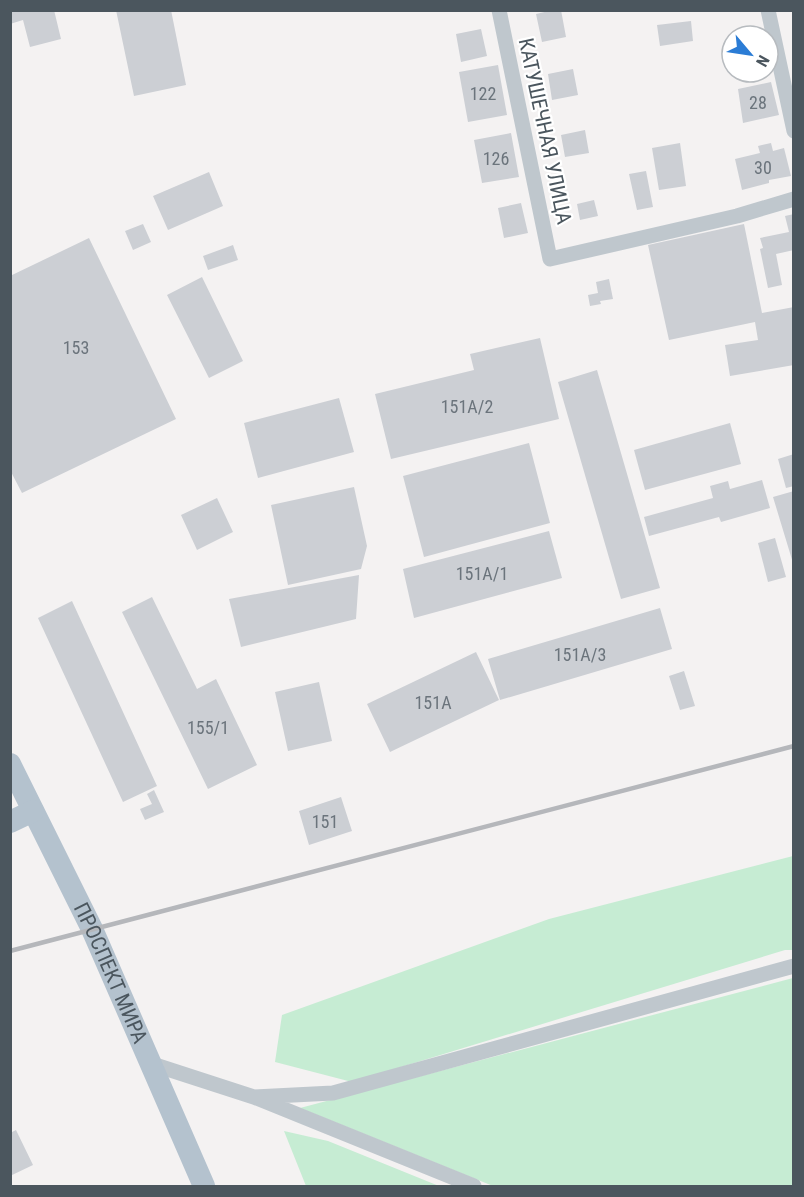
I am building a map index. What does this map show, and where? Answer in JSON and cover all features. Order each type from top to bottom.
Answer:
[{"type":"main road","name":"ПРОСПЕКТ МИРА","points":[[10,764],[92,929],[204,1186]]},
{"type":"main road","points":[[10,822],[33,811]]},
{"type":"street","name":"КАТУШЕЧНАЯ УЛИЦА","points":[[499,10],[550,259],[737,216],[794,199]]},
{"type":"street","points":[[768,10],[794,131]]},
{"type":"street","points":[[254,1097],[333,1093],[794,966]]},
{"type":"street","points":[[149,1063],[254,1097],[474,1186]]},
{"type":"green space","points":[[793,856],[793,950],[785,950],[352,1082],[275,1062],[282,1015],[549,919]]},
{"type":"green space","points":[[793,978],[793,1186],[493,1186],[300,1108]]},
{"type":"green space","points":[[284,1131],[328,1141],[439,1186],[306,1186]]},
{"type":"building","points":[[10,10],[54,10],[61,39],[30,47],[23,20],[10,24]]},
{"type":"building","points":[[116,10],[171,10],[186,85],[134,96]]},
{"type":"building","points":[[561,10],[566,37],[542,42],[536,14]]},
{"type":"building","points":[[691,21],[693,41],[660,46],[657,25]]},
{"type":"building","points":[[481,29],[487,56],[461,62],[456,34]]},
{"type":"building","points":[[498,65],[507,115],[468,122],[459,72]]},
{"type":"building","points":[[573,69],[578,95],[552,100],[548,74]]},
{"type":"building","points":[[771,84],[779,115],[743,123],[738,89]]},
{"type":"building","points":[[585,130],[589,153],[565,157],[561,135]]},
{"type":"building","points":[[511,133],[519,177],[482,183],[474,140]]},
{"type":"building","points":[[680,143],[686,186],[659,190],[652,148]]},
{"type":"building","points":[[771,143],[773,151],[784,148],[791,176],[769,180],[769,183],[742,190],[735,159],[760,153],[758,146]]},
{"type":"building","points":[[646,171],[653,207],[637,210],[629,174]]},
{"type":"building","points":[[209,172],[223,206],[168,230],[153,196]]},
{"type":"building","points":[[594,200],[598,216],[580,220],[577,204]]},
{"type":"building","points":[[521,203],[528,233],[504,238],[498,208]]},
{"type":"building","points":[[794,214],[794,250],[776,254],[782,285],[768,288],[760,238],[789,232],[785,216]]},
{"type":"building","points":[[143,224],[151,242],[133,250],[125,231]]},
{"type":"building","points":[[744,224],[762,313],[794,307],[794,365],[730,376],[725,345],[758,340],[755,322],[669,340],[648,245]]},
{"type":"building","points":[[89,238],[176,419],[22,493],[10,470],[10,276]]},
{"type":"building","points":[[233,245],[238,260],[208,270],[203,256]]},
{"type":"building","points":[[202,277],[243,361],[209,378],[167,295]]},
{"type":"building","points":[[609,279],[613,299],[600,301],[601,304],[590,306],[588,295],[598,293],[596,282]]},
{"type":"building","points":[[540,338],[559,419],[391,459],[375,394],[474,370],[470,354]]},
{"type":"building","points":[[597,370],[660,588],[621,599],[558,382]]},
{"type":"building","points":[[339,398],[354,452],[258,478],[244,423]]},
{"type":"building","points":[[730,423],[741,464],[645,490],[634,450]]},
{"type":"building","points":[[529,443],[550,523],[424,557],[403,476]]},
{"type":"building","points":[[794,454],[794,486],[786,488],[778,459]]},
{"type":"building","points":[[762,480],[770,508],[721,522],[719,517],[649,536],[644,517],[713,498],[710,486],[728,481],[730,489]]},
{"type":"building","points":[[354,487],[367,546],[361,569],[288,585],[271,505]]},
{"type":"building","points":[[794,491],[794,563],[793,563],[773,497]]},
{"type":"building","points":[[217,498],[233,532],[197,550],[181,515]]},
{"type":"building","points":[[549,531],[562,578],[414,618],[403,569]]},
{"type":"building","points":[[775,538],[786,577],[768,582],[758,543]]},
{"type":"building","points":[[359,575],[356,619],[241,647],[229,599]]},
{"type":"building","points":[[152,597],[197,689],[216,679],[257,765],[208,789],[122,612]]},
{"type":"building","points":[[72,601],[157,786],[123,802],[38,618]]},
{"type":"building","points":[[660,608],[672,649],[500,700],[488,659]]},
{"type":"building","points":[[476,652],[499,700],[390,752],[367,704]]},
{"type":"building","points":[[684,671],[695,706],[680,710],[669,676]]},
{"type":"building","points":[[319,682],[332,741],[288,751],[275,692]]},
{"type":"building","points":[[154,790],[164,812],[145,820],[140,809],[152,804],[147,794]]},
{"type":"building","points":[[341,797],[352,831],[309,845],[299,811]]},
{"type":"building","points":[[16,1130],[33,1165],[10,1176],[10,1133]]},
{"type":"railway","points":[[10,951],[794,746]]}]
